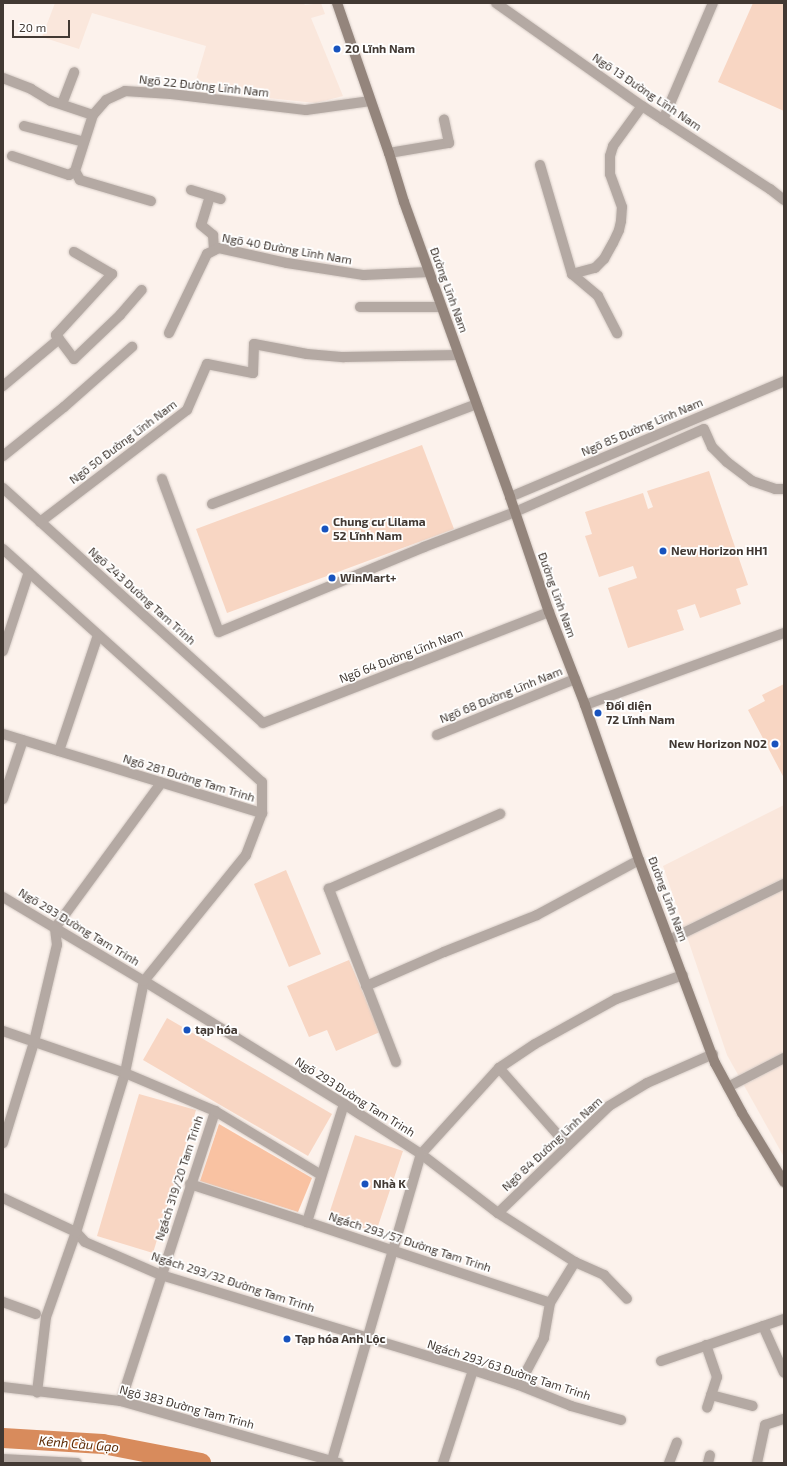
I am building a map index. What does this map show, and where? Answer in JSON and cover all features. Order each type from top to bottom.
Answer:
[{"type":"main road","name":"Đường Lĩnh Nam","points":[[338,3],[404,202],[510,497],[549,612],[585,706],[639,860],[715,1063],[784,1182]]},
{"type":"street","name":"Ngõ 13 Đường Lĩnh Nam","points":[[496,3],[642,106],[770,189],[784,200]]},
{"type":"street","points":[[663,120],[714,3]]},
{"type":"street","points":[[62,104],[74,72]]},
{"type":"street","points":[[3,78],[31,89],[51,100],[93,115],[75,171],[68,175],[12,156]]},
{"type":"street","name":"Ngõ 22 Đường Lĩnh Nam","points":[[93,115],[106,100],[125,91],[171,94],[306,110],[370,101]]},
{"type":"street","points":[[572,274],[595,268],[604,259],[619,230],[622,207],[610,174],[610,156],[613,146],[642,106]]},
{"type":"street","points":[[389,153],[449,143],[444,120]]},
{"type":"street","points":[[24,126],[84,142]]},
{"type":"street","points":[[540,166],[572,274],[598,296],[617,333]]},
{"type":"street","points":[[75,171],[80,180],[151,201]]},
{"type":"street","points":[[191,190],[221,199]]},
{"type":"street","points":[[210,196],[201,225],[213,235],[214,250]]},
{"type":"street","name":"Ngõ 40 Đường Lĩnh Nam","points":[[169,333],[207,254],[219,248],[287,263],[364,275],[429,272]]},
{"type":"street","points":[[74,252],[112,274],[56,335],[74,359],[120,315],[142,290]]},
{"type":"street","points":[[360,307],[441,307]]},
{"type":"street","points":[[3,386],[59,339]]},
{"type":"street","name":"Ngõ 50 Đường Lĩnh Nam","points":[[40,522],[187,410],[208,364],[253,373],[254,344],[306,354],[344,357],[458,355]]},
{"type":"street","points":[[3,456],[64,407],[132,347]]},
{"type":"street","name":"Ngõ 85 Đường Lĩnh Nam","points":[[510,497],[784,381]]},
{"type":"street","points":[[212,504],[476,404]]},
{"type":"street","points":[[162,479],[219,632],[424,547],[515,512],[704,429],[712,447],[745,477],[775,489],[784,489]]},
{"type":"street","name":"Ngõ 243 Đường Tam Trinh","points":[[3,488],[263,724]]},
{"type":"street","points":[[3,549],[262,782],[262,813]]},
{"type":"street","points":[[3,651],[29,572]]},
{"type":"street","name":"Ngõ 64 Đường Lĩnh Nam","points":[[263,724],[549,612]]},
{"type":"street","points":[[585,706],[784,633]]},
{"type":"street","points":[[60,751],[98,635]]},
{"type":"street","name":"Ngõ 68 Đường Lĩnh Nam","points":[[438,735],[575,679]]},
{"type":"street","name":"Ngõ 281 Đường Tam Trinh","points":[[3,734],[262,813],[246,855],[144,981]]},
{"type":"street","points":[[3,799],[23,740]]},
{"type":"street","points":[[3,1143],[34,1042],[57,945],[55,928],[161,782]]},
{"type":"street","points":[[396,1062],[329,889],[500,814]]},
{"type":"street","points":[[366,986],[444,952],[537,915],[639,860]]},
{"type":"street","points":[[669,940],[784,884]]},
{"type":"street","name":"Ngõ 293 Đường Tam Trinh","points":[[3,897],[144,981],[344,1104],[421,1154],[394,1250],[366,1338],[335,1462]]},
{"type":"street","points":[[627,1299],[604,1276],[575,1262],[498,1213],[421,1154],[499,1068],[535,1044],[616,999],[683,975]]},
{"type":"street","points":[[37,1392],[46,1317],[76,1232],[125,1072],[144,981]]},
{"type":"street","points":[[3,1031],[125,1072],[215,1112],[321,1175]]},
{"type":"street","name":"Ngõ 84 Đường Lĩnh Nam","points":[[498,1213],[567,1144],[609,1106],[648,1083],[712,1054]]},
{"type":"street","points":[[728,1087],[784,1058]]},
{"type":"street","points":[[499,1068],[567,1144]]},
{"type":"street","points":[[307,1222],[344,1104]]},
{"type":"street","name":"Ngách 319/20 Tam Trinh","points":[[121,1401],[190,1184],[215,1112]]},
{"type":"street","name":"Ngách 293/57 Đường Tam Trinh","points":[[190,1184],[394,1250],[550,1303]]},
{"type":"street","name":"Ngách 293/32 Đường Tam Trinh","points":[[3,1198],[76,1232],[86,1242],[161,1274],[366,1338]]},
{"type":"street","points":[[519,1385],[544,1338],[550,1303],[575,1262]]},
{"type":"street","points":[[3,1302],[36,1314]]},
{"type":"street","points":[[661,1361],[784,1319]]},
{"type":"street","points":[[763,1326],[784,1373]]},
{"type":"street","name":"Ngách 293/63 Đường Tam Trinh","points":[[366,1338],[473,1370],[519,1385],[572,1406],[621,1420]]},
{"type":"street","points":[[706,1345],[717,1377],[707,1408]]},
{"type":"street","points":[[443,1463],[473,1370]]},
{"type":"street","name":"Ngõ 383 Đường Tam Trinh","points":[[3,1387],[121,1401],[335,1462]]},
{"type":"street","points":[[711,1395],[753,1406]]},
{"type":"street","points":[[757,1463],[765,1425],[784,1419]]},
{"type":"street","points":[[669,1463],[677,1442]]},
{"type":"street","points":[[3,1459],[77,1463]]},
{"type":"shaded area","points":[[55,3],[303,3],[305,5],[321,3],[325,14],[311,18],[343,96],[316,103],[193,90],[206,46],[92,13],[79,49],[42,37]]},
{"type":"shaded area","points":[[784,805],[784,1157],[727,1055],[663,866]]},
{"type":"shaded area","points":[[219,1124],[312,1178],[298,1212],[200,1181]]},
{"type":"building","points":[[753,3],[784,3],[784,111],[718,82]]},
{"type":"building","name":"Chung cư Lilama 52 Lĩnh Nam","points":[[422,445],[454,529],[227,613],[196,529]]},
{"type":"building","name":"New Horizon HH1","points":[[709,471],[748,585],[736,589],[741,604],[700,618],[695,604],[677,610],[684,630],[628,648],[608,588],[637,578],[633,566],[599,577],[585,536],[592,534],[585,512],[643,493],[648,509],[653,507],[647,491]]},
{"type":"building","name":"New Horizon N02","points":[[784,684],[784,778],[748,710],[765,701],[762,695]]},
{"type":"building","points":[[286,870],[321,954],[289,967],[254,884]]},
{"type":"building","points":[[349,960],[380,1032],[336,1051],[327,1030],[309,1037],[287,986]]},
{"type":"building","points":[[167,1018],[332,1114],[308,1156],[143,1060]]},
{"type":"building","points":[[139,1094],[196,1110],[153,1253],[97,1236]]},
{"type":"building","name":"Nhà K","points":[[355,1135],[403,1151],[376,1232],[328,1217]]},
{"type":"waterway","name":"Kênh Cầu Gạo","points":[[3,1438],[103,1444],[201,1463]]},
{"type":"place","name":"20 Lĩnh Nam","points":[[337,49]]},
{"type":"place","name":"Chung cư Lilama 52 Lĩnh Nam","points":[[325,529]]},
{"type":"place","name":"New Horizon HH1","points":[[663,551]]},
{"type":"place","name":"WinMart+","points":[[332,578]]},
{"type":"place","name":"Đối diện 72 Lĩnh Nam","points":[[598,713]]},
{"type":"place","name":"New Horizon N02","points":[[775,744]]},
{"type":"place","name":"tạp hóa","points":[[187,1030]]},
{"type":"place","name":"Nhà K","points":[[365,1184]]},
{"type":"place","name":"Tạp hóa Anh Lộc","points":[[287,1339]]}]
